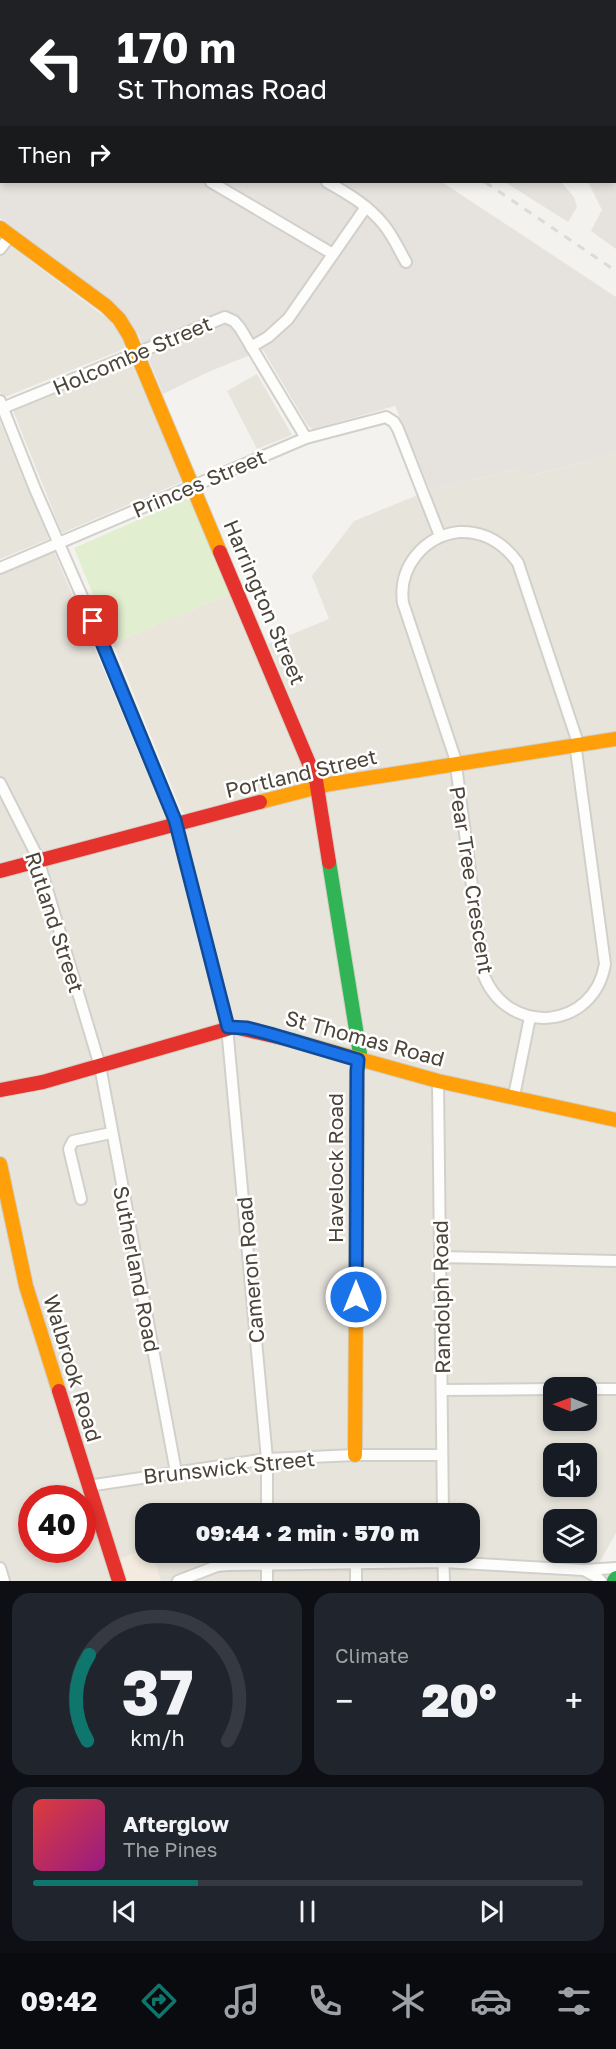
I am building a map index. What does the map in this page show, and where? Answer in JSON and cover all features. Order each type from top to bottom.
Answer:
[{"type":"street","points":[[213,183],[333,254]]},
{"type":"street","points":[[329,183],[366,207],[386,227],[406,262]]},
{"type":"street","points":[[252,347],[283,325],[366,207]]},
{"type":"street","points":[[0,249],[5,232]]},
{"type":"street","name":"Harrington Street","points":[[5,232],[106,306],[123,325],[138,353],[316,780],[359,1048],[358,1060]]},
{"type":"street","name":"Holcombe Street","points":[[1,406],[225,317],[236,322],[306,438]]},
{"type":"street","name":"Cameron Road","points":[[1,406],[118,679],[177,825],[228,1027],[267,1459],[267,1503]]},
{"type":"street","name":"Princes Street","points":[[0,568],[306,438],[380,418],[391,419],[398,429],[440,536]]},
{"type":"street","name":"Pear Tree Crescent","points":[[462,532],[483,535],[497,541],[518,563],[578,740],[604,950],[603,970],[592,994],[569,1012],[549,1018],[530,1017],[504,1005],[484,976],[455,758],[402,597],[405,578],[415,556],[425,545],[440,536],[462,532]]},
{"type":"street","name":"Portland Street","points":[[0,871],[337,783],[616,739]]},
{"type":"street","name":"Rutland Street","points":[[0,783],[38,861],[100,1066]]},
{"type":"street","points":[[514,1096],[530,1017]]},
{"type":"street","name":"St Thomas Road","points":[[0,1090],[43,1082],[228,1027],[247,1028],[438,1081],[616,1120]]},
{"type":"street","name":"Havelock Road","points":[[355,1455],[356,1083],[358,1060]]},
{"type":"street","name":"Sutherland Road","points":[[100,1066],[176,1472]]},
{"type":"street","name":"Randolph Road","points":[[438,1081],[443,1503]]},
{"type":"street","points":[[81,1198],[69,1149],[73,1141],[111,1133]]},
{"type":"street","name":"Walbrook Road","points":[[0,1164],[26,1286],[88,1485]]},
{"type":"street","points":[[440,1257],[616,1261]]},
{"type":"street","points":[[442,1390],[543,1389]]},
{"type":"street","points":[[597,1389],[616,1389]]},
{"type":"street","name":"Brunswick Street","points":[[94,1485],[267,1459],[355,1455],[442,1455]]},
{"type":"street","name":"Walbrook Road","points":[[96,1511],[119,1581]]},
{"type":"street","points":[[480,1560],[584,1570],[616,1568]]},
{"type":"street","points":[[178,1581],[221,1566],[368,1563]]},
{"type":"street","points":[[443,1563],[444,1581]]},
{"type":"street","points":[[356,1564],[356,1581]]},
{"type":"street","points":[[267,1565],[267,1581]]},
{"type":"street","points":[[0,1568],[4,1581]]},
{"type":"street","points":[[584,1570],[601,1581]]},
{"type":"shaded area","points":[[0,183],[444,183],[616,297],[616,453],[526,477],[521,468],[430,490],[395,406],[313,429],[308,426],[263,350],[208,372],[163,394],[139,336],[124,313],[0,218]]},
{"type":"shaded area","points":[[507,183],[562,183],[574,197],[577,207],[568,222]]},
{"type":"shaded area","points":[[588,183],[616,183],[616,249],[591,231],[602,210]]},
{"type":"shaded area","points":[[0,238],[109,320],[125,344],[124,349],[5,397],[2,396],[0,392]]},
{"type":"shaded area","points":[[131,362],[184,481],[62,533],[12,408]]},
{"type":"shaded area","points":[[257,374],[292,435],[257,449],[227,391]]},
{"type":"shaded area","points":[[510,390],[517,404],[531,453],[540,450],[543,460],[523,466],[519,455],[457,472],[445,425],[449,423],[444,409]]},
{"type":"shaded area","points":[[0,422],[49,539],[0,559]]},
{"type":"shaded area","points":[[616,453],[616,1533],[589,1581],[0,1581],[0,572],[53,549],[171,830],[326,790],[268,644],[329,619],[312,576],[354,521],[430,490],[521,468],[527,477]]},
{"type":"shaded area","points":[[231,594],[307,778],[304,784],[188,815],[182,812],[113,643]]},
{"type":"shaded area","points":[[135,1553],[135,1563],[155,1563],[161,1581],[117,1581],[116,1560]]},
{"type":"green space","points":[[186,499],[190,501],[231,594],[113,643],[74,548]]},
{"type":"railway","points":[[486,183],[616,271]]},
{"type":"traffic: fast","points":[[329,862],[360,1054],[357,1071],[356,1299]]},
{"type":"traffic: slow","points":[[0,228],[106,306],[119,319],[129,335],[220,552]]},
{"type":"traffic: slow","points":[[260,802],[330,784],[616,739]]},
{"type":"traffic: slow","points":[[291,1040],[438,1081],[616,1120]]},
{"type":"traffic: slow","points":[[0,1164],[26,1286],[59,1391]]},
{"type":"traffic: slow","points":[[355,1455],[356,1299]]},
{"type":"traffic: jam","points":[[220,552],[316,780],[329,862]]},
{"type":"traffic: jam","points":[[0,871],[260,802]]},
{"type":"traffic: jam","points":[[0,1090],[43,1082],[234,1027],[291,1040]]},
{"type":"traffic: jam","points":[[59,1391],[119,1581]]},
{"type":"route","points":[[93,621],[175,820],[228,1027],[247,1028],[358,1060],[356,1297]]}]
